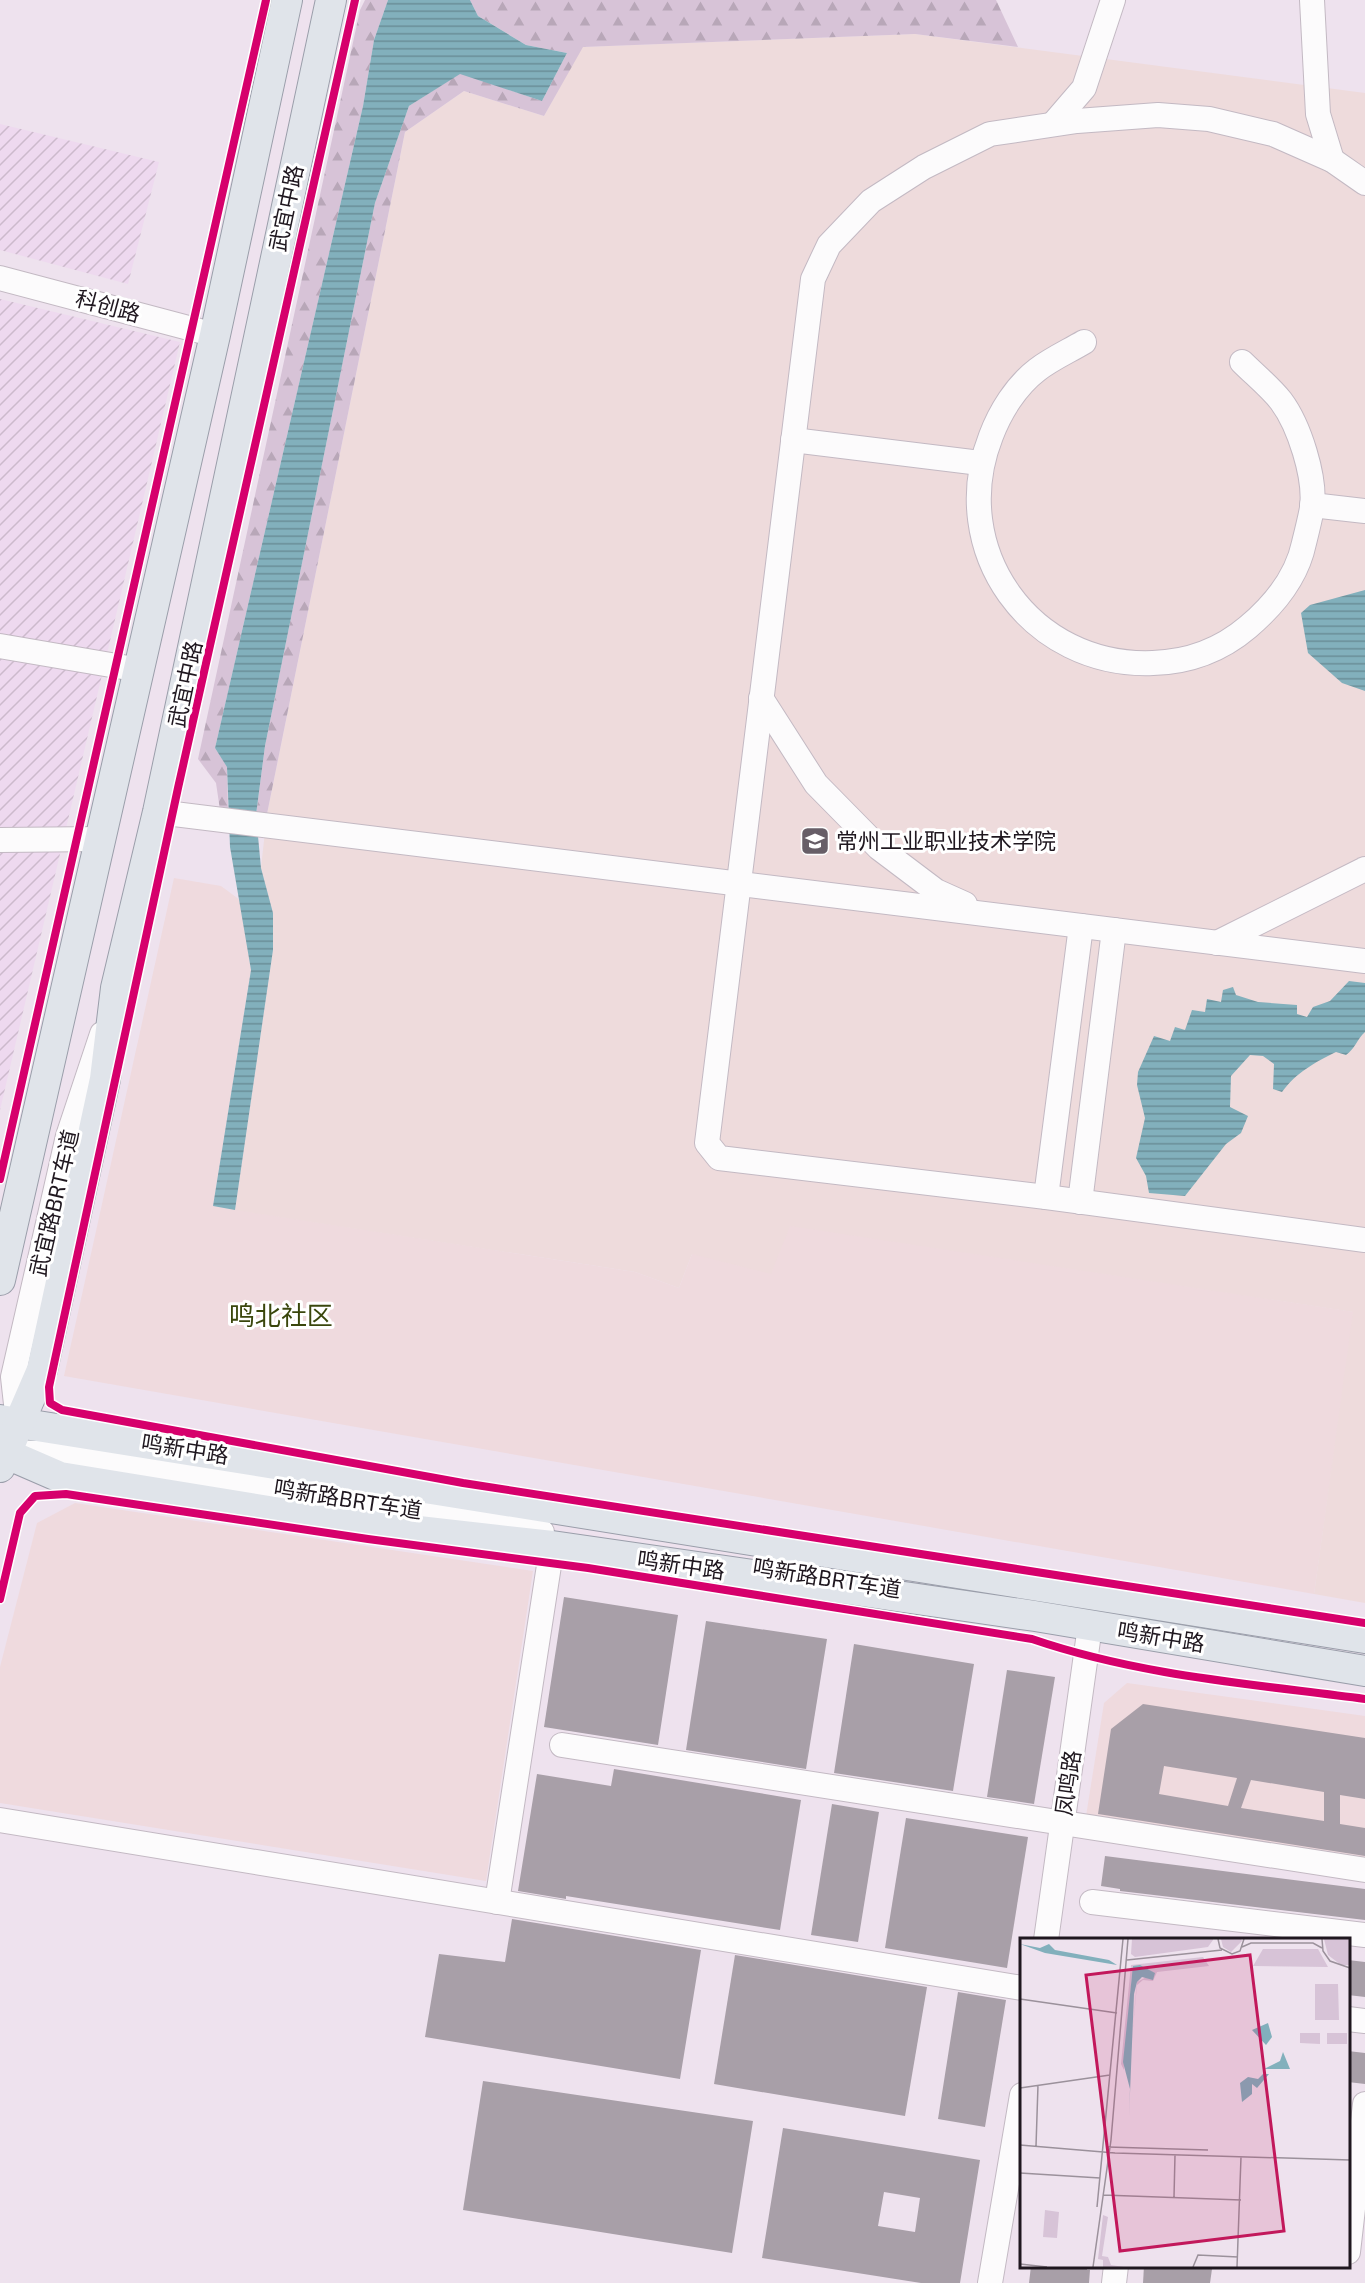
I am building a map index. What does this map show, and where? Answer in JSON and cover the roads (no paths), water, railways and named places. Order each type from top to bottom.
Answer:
[{"type":"main road","name":"武宜中路","points":[[0,1280],[215,335],[286,0]]},
{"type":"main road","name":"武宜中路","points":[[2,1457],[9,1421],[42,1370],[105,1079],[116,988],[158,812],[331,0]]},
{"type":"main road","name":"鸣新中路","points":[[9,1421],[1365,1638]]},
{"type":"main road","name":"鸣新中路","points":[[2,1457],[60,1477],[330,1521],[552,1546],[1090,1626],[1365,1671]]},
{"type":"street","points":[[1053,124],[1084,88],[1113,0]]},
{"type":"street","points":[[1312,0],[1318,114],[1332,160]]},
{"type":"street","points":[[1365,183],[1332,160],[1273,134],[1209,119],[1158,116],[1053,124],[990,134],[924,167],[871,201],[829,245],[813,279],[707,1143],[719,1158],[1046,1197],[1365,1240]]},
{"type":"street","name":"科创路","points":[[0,278],[215,335]]},
{"type":"street","points":[[1084,342],[1036,370],[1000,412],[980,463],[978,518],[993,571],[1025,616],[1070,648],[1124,664],[1179,662],[1230,642],[1273,606],[1301,559],[1312,505],[1305,451],[1281,401],[1242,362]]},
{"type":"street","points":[[793,440],[980,463]]},
{"type":"street","points":[[1312,505],[1365,511]]},
{"type":"street","points":[[0,646],[140,670]]},
{"type":"street","points":[[761,698],[816,784],[879,848],[936,891],[988,914]]},
{"type":"street","points":[[158,812],[1365,961]]},
{"type":"street","points":[[0,840],[102,839]]},
{"type":"street","points":[[1217,943],[1365,869]]},
{"type":"street","points":[[1046,1197],[1081,926]]},
{"type":"street","points":[[1080,1202],[1114,930]]},
{"type":"street","name":"鸣新路BRT车道","points":[[9,1421],[47,1439],[84,1446],[1365,1649]]},
{"type":"street","name":"鸣新路BRT车道","points":[[2,1457],[76,1454],[1001,1606],[1365,1661]]},
{"type":"street","points":[[497,1902],[552,1546]]},
{"type":"street","name":"凤鸣路","points":[[1046,1938],[1090,1626]]},
{"type":"street","points":[[562,1745],[1062,1825],[1365,1870]]},
{"type":"street","points":[[0,1820],[1020,1988]]},
{"type":"street","points":[[1092,1902],[1365,1935]]},
{"type":"street","points":[[1350,2019],[1365,2021]]},
{"type":"street","points":[[1350,2102],[1365,2104],[1350,2235]]},
{"type":"street","points":[[990,2283],[1020,2107]]},
{"type":"street","points":[[1350,2260],[1365,2262]]},
{"type":"street","points":[[1114,2283],[1116,2268]]},
{"type":"water","points":[[388,0],[470,0],[478,16],[526,45],[567,53],[542,101],[460,74],[409,106],[375,203],[265,746],[256,815],[261,868],[273,913],[273,950],[235,1210],[213,1206],[251,970],[230,847],[227,767],[215,748],[363,106],[374,40]]},
{"type":"water","points":[[1365,590],[1365,691],[1342,683],[1308,653],[1301,613],[1310,605]]},
{"type":"water","points":[[1349,981],[1365,983],[1365,1032],[1352,1050],[1346,1055],[1336,1052],[1313,1064],[1300,1073],[1282,1092],[1273,1089],[1274,1064],[1263,1056],[1250,1055],[1231,1076],[1230,1107],[1248,1116],[1241,1133],[1226,1144],[1185,1196],[1149,1193],[1146,1176],[1136,1158],[1145,1118],[1137,1085],[1138,1072],[1154,1036],[1170,1041],[1175,1027],[1185,1030],[1192,1010],[1205,1012],[1207,999],[1221,1002],[1223,990],[1233,987],[1236,995],[1258,1002],[1297,1005],[1297,1014],[1307,1017],[1313,1007],[1330,1001]]},
{"type":"place","name":"常州工业职业技术学院","points":[[815,841]]},
{"type":"district","name":"鸣北社区","points":[[281,1316]]}]
